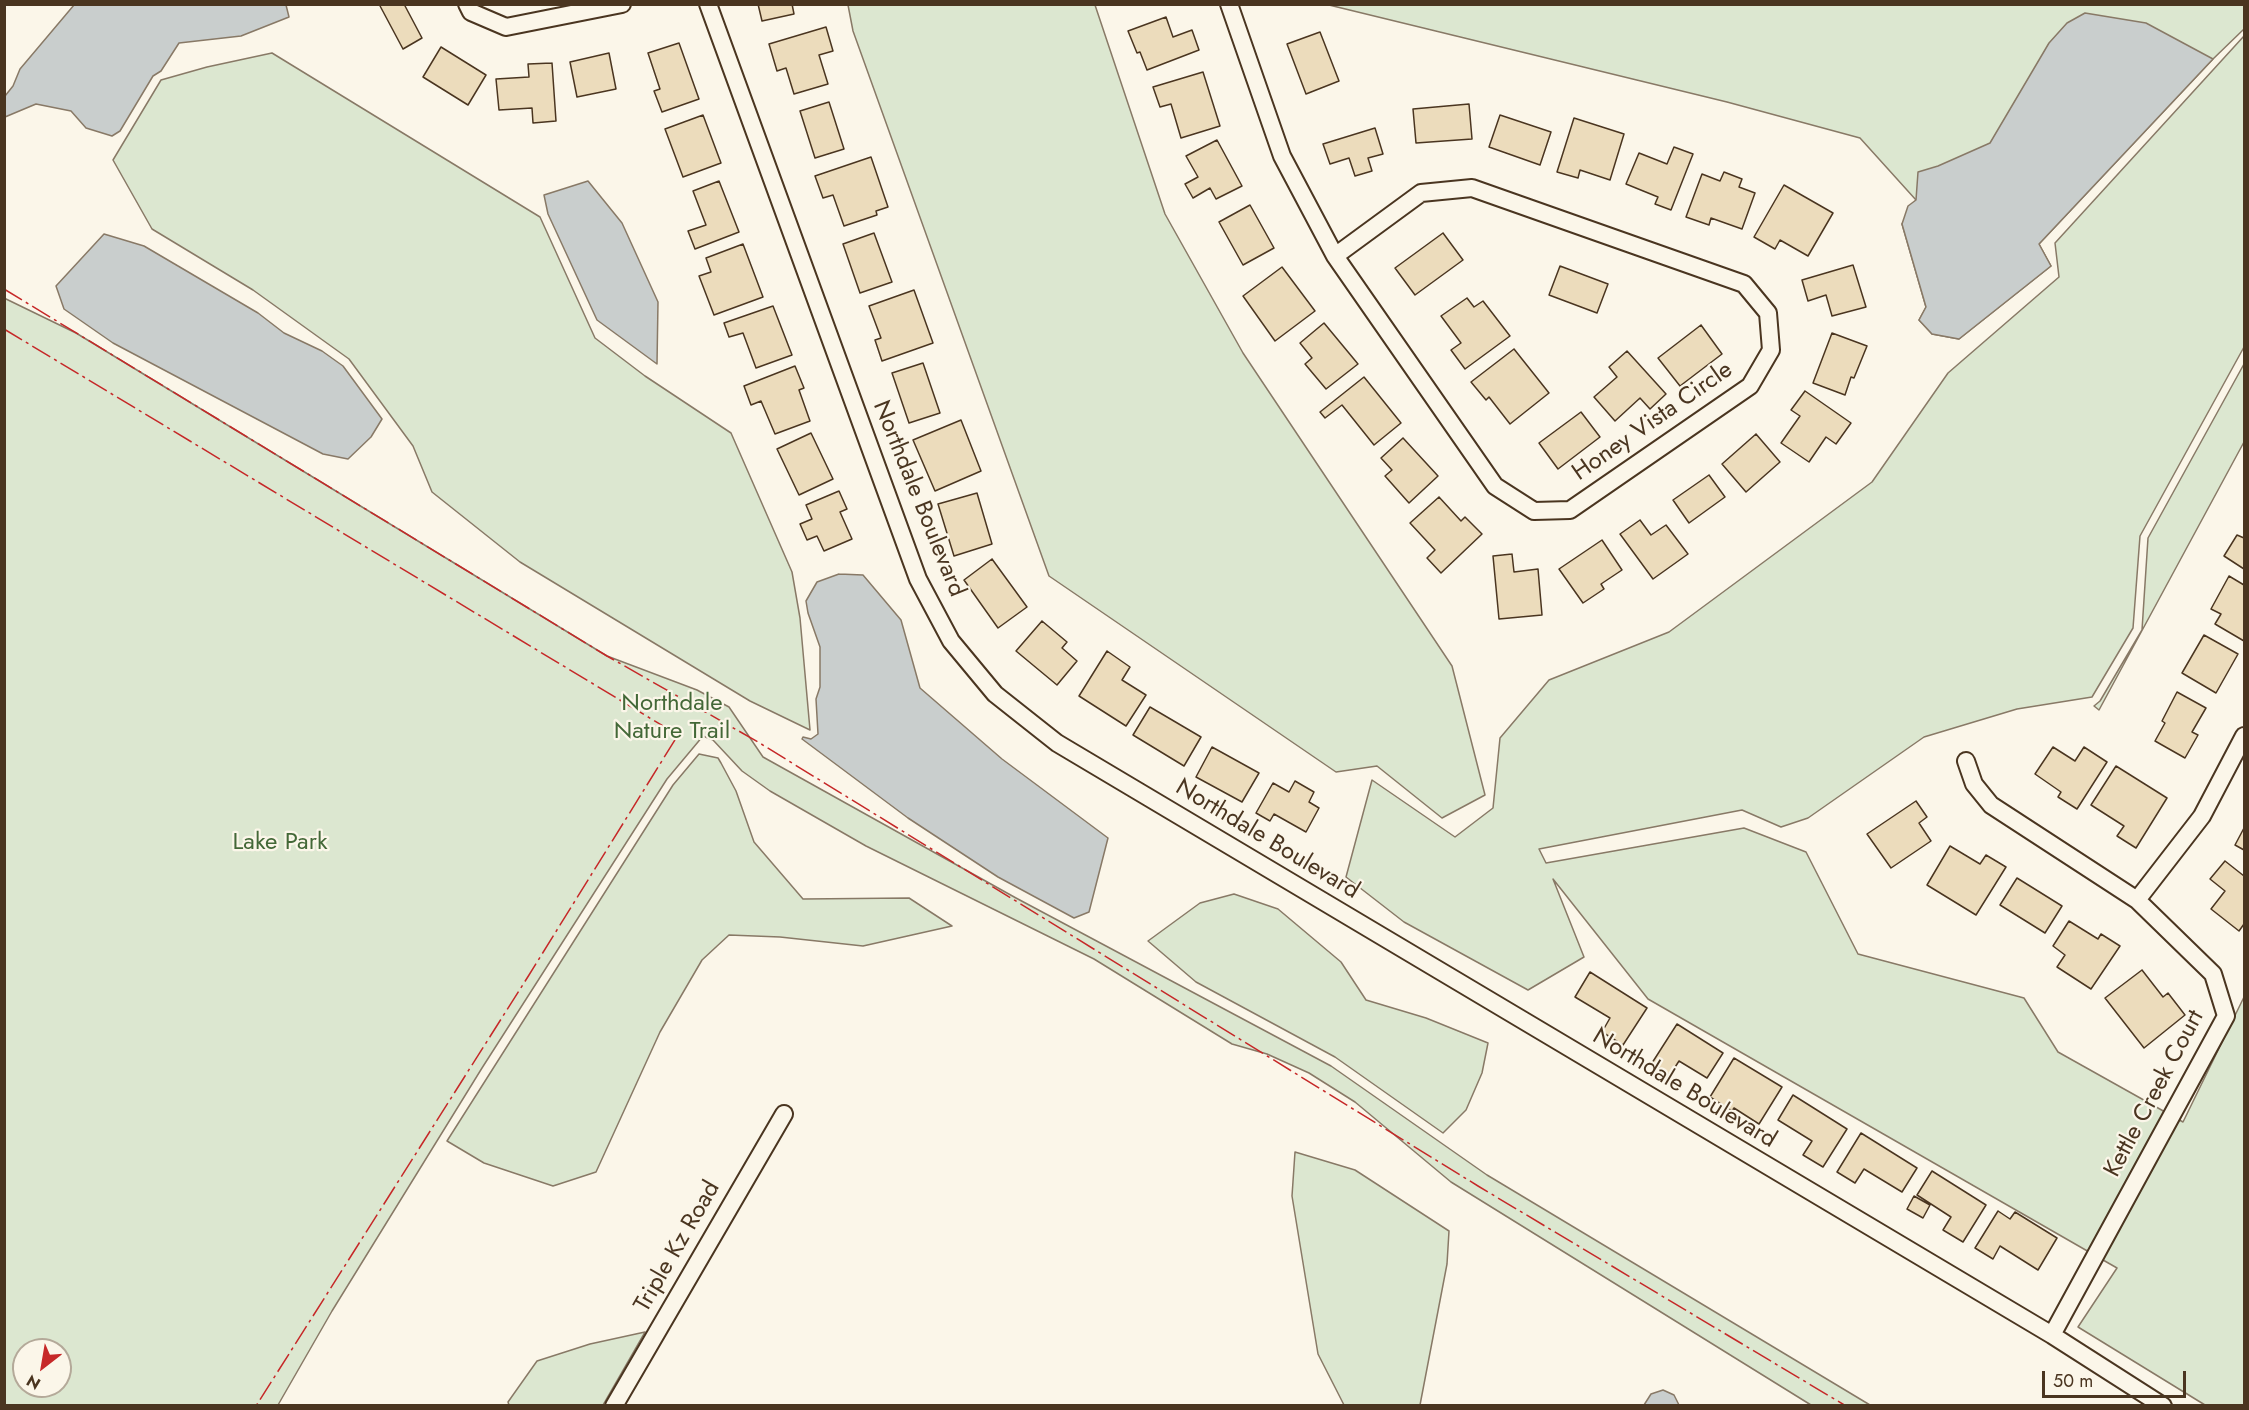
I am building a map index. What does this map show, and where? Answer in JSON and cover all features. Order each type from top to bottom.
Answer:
[{"type":"street","points":[[467,4],[471,12],[506,27],[622,4]]},
{"type":"street","name":"Northdale Boulevard","points":[[708,4],[918,579],[951,641],[995,694],[1057,743],[2052,1335],[2163,1406]]},
{"type":"street","name":"Honey Vista Circle","points":[[1228,4],[1282,156],[1335,256],[1495,486],[1534,511],[1570,510],[1750,386],[1771,350],[1768,313],[1744,284],[1472,188],[1421,194],[1335,256]]},
{"type":"street","points":[[2136,900],[2202,816],[2244,736]]},
{"type":"street","name":"Kettle Creek Court","points":[[1966,761],[1974,784],[1991,805],[2136,900],[2213,974],[2226,1016],[2052,1335]]},
{"type":"street","name":"Triple Kz Road","points":[[614,1406],[784,1114]]},
{"type":"green space","points":[[2244,4],[2244,29],[2039,244],[2051,266],[1959,339],[1932,334],[1919,320],[1926,307],[1902,224],[1916,200],[1860,138],[1727,102],[1329,5]]},
{"type":"green space","points":[[848,5],[1095,5],[1165,214],[1243,353],[1452,666],[1485,795],[1442,818],[1377,766],[1336,772],[1049,576],[853,31]]},
{"type":"green space","points":[[2244,36],[2244,347],[2140,536],[2133,628],[2092,697],[2017,709],[1924,737],[1808,818],[1781,827],[1742,810],[1539,849],[1546,863],[1744,828],[1806,852],[1858,954],[2024,998],[2058,1052],[2183,1122],[2244,997],[2244,1405],[2205,1405],[2078,1327],[2117,1268],[1648,999],[1553,879],[1584,957],[1528,990],[1404,922],[1346,877],[1372,780],[1455,837],[1493,808],[1500,738],[1549,680],[1669,632],[1872,482],[1948,373],[2059,277],[2055,243]]},
{"type":"green space","points":[[272,53],[540,217],[595,338],[645,376],[731,433],[792,572],[800,618],[810,730],[750,701],[520,562],[432,492],[413,446],[349,359],[253,290],[152,229],[113,160],[161,80]]},
{"type":"green space","name":"Lake Park","points":[[4,298],[76,333],[607,656],[697,690],[729,707],[763,757],[1016,898],[1331,1066],[1487,1175],[1870,1405],[1811,1405],[1451,1182],[1355,1102],[1309,1073],[1267,1054],[1232,1044],[1094,959],[866,846],[770,791],[742,771],[713,740],[703,736],[667,779],[482,1068],[332,1311],[278,1405],[5,1405]]},
{"type":"green space","points":[[2244,364],[2244,442],[2099,710],[2094,706],[2100,701],[2142,630],[2148,538]]},
{"type":"green space","points":[[699,754],[718,758],[736,791],[754,842],[803,899],[909,898],[952,926],[863,946],[780,937],[729,935],[702,960],[660,1032],[596,1172],[553,1186],[484,1163],[447,1141],[673,785]]},
{"type":"green space","points":[[1234,894],[1278,909],[1341,962],[1366,1000],[1426,1018],[1488,1043],[1482,1073],[1466,1110],[1443,1133],[1335,1057],[1196,982],[1148,941],[1200,903]]},
{"type":"green space","points":[[1295,1152],[1355,1170],[1449,1231],[1447,1264],[1420,1405],[1344,1405],[1318,1354],[1292,1196]]},
{"type":"green space","points":[[645,1332],[603,1405],[509,1405],[508,1402],[537,1361],[590,1344]]},
{"type":"shaded area","points":[[74,5],[286,5],[289,17],[241,36],[179,43],[161,71],[153,76],[120,131],[112,136],[86,128],[71,111],[36,104],[5,117],[5,96],[13,86],[20,69]]},
{"type":"shaded area","points":[[2085,13],[2146,23],[2213,59],[2039,244],[2051,266],[1959,339],[1932,334],[1919,320],[1926,307],[1902,224],[1908,206],[1916,200],[1918,172],[1938,166],[1990,143],[2049,43],[2067,23]]},
{"type":"shaded area","points":[[588,181],[622,223],[658,302],[657,364],[597,320],[548,214],[544,195]]},
{"type":"shaded area","points":[[104,234],[144,246],[258,313],[284,333],[322,351],[343,366],[382,419],[371,437],[348,459],[323,454],[113,343],[64,309],[56,286]]},
{"type":"shaded area","points":[[839,574],[863,575],[901,620],[920,688],[1002,759],[1108,838],[1089,912],[1074,918],[998,877],[908,818],[802,739],[803,737],[811,739],[818,734],[816,699],[820,687],[820,647],[806,601],[817,582]]},
{"type":"shaded area","points":[[1663,1390],[1674,1395],[1679,1405],[1644,1405],[1651,1394]]},
{"type":"building","points":[[379,4],[404,4],[422,38],[403,49]]},
{"type":"building","points":[[758,4],[792,4],[794,14],[762,21]]},
{"type":"building","points":[[1166,17],[1173,37],[1192,30],[1199,50],[1147,70],[1128,31]]},
{"type":"building","points":[[826,27],[833,51],[819,55],[828,84],[794,94],[786,68],[777,71],[769,44]]},
{"type":"building","points":[[1320,32],[1339,81],[1306,94],[1287,44]]},
{"type":"building","points":[[679,43],[699,99],[662,112],[654,91],[660,89],[648,53]]},
{"type":"building","points":[[441,47],[486,75],[468,105],[423,77]]},
{"type":"building","points":[[609,53],[616,89],[577,97],[570,62]]},
{"type":"building","points":[[552,63],[556,121],[533,123],[532,108],[499,110],[496,79],[529,77],[528,64]]},
{"type":"building","points":[[1203,72],[1220,126],[1181,138],[1171,104],[1160,107],[1153,87]]},
{"type":"building","points":[[829,102],[844,149],[815,158],[800,111]]},
{"type":"building","points":[[1469,104],[1472,139],[1416,143],[1413,109]]},
{"type":"building","points":[[703,115],[721,163],[683,177],[665,129]]},
{"type":"building","points":[[1500,115],[1551,132],[1540,165],[1489,147]]},
{"type":"building","points":[[1574,118],[1624,134],[1610,180],[1580,170],[1578,178],[1557,172]]},
{"type":"building","points":[[1375,128],[1383,154],[1368,158],[1372,171],[1355,176],[1349,158],[1330,164],[1323,144]]},
{"type":"building","points":[[1217,140],[1242,186],[1216,199],[1210,188],[1193,198],[1185,184],[1198,177],[1186,156]]},
{"type":"building","points":[[1674,147],[1693,154],[1671,210],[1655,204],[1658,197],[1626,184],[1639,153],[1667,164]]},
{"type":"building","points":[[871,157],[888,207],[876,211],[877,215],[844,226],[833,195],[823,198],[815,176]]},
{"type":"building","points":[[1724,172],[1742,179],[1739,187],[1755,193],[1742,229],[1711,218],[1709,225],[1686,217],[1702,174],[1720,181]]},
{"type":"building","points":[[719,181],[739,232],[695,249],[688,231],[706,225],[693,191]]},
{"type":"building","points":[[1784,185],[1833,213],[1808,256],[1780,240],[1775,249],[1754,237]]},
{"type":"building","points":[[1250,205],[1274,248],[1243,265],[1219,222]]},
{"type":"building","points":[[874,233],[892,282],[860,293],[843,244]]},
{"type":"building","points":[[1443,233],[1463,260],[1415,295],[1395,268]]},
{"type":"building","points":[[743,244],[763,297],[714,315],[699,276],[711,272],[706,258]]},
{"type":"building","points":[[1853,265],[1866,307],[1832,316],[1826,295],[1808,301],[1802,280]]},
{"type":"building","points":[[1560,266],[1608,284],[1597,313],[1549,295]]},
{"type":"building","points":[[1282,267],[1315,311],[1275,341],[1243,296]]},
{"type":"building","points":[[914,290],[933,343],[882,361],[875,340],[881,338],[869,306]]},
{"type":"building","points":[[1467,298],[1474,307],[1483,301],[1510,336],[1465,369],[1451,350],[1461,343],[1441,316]]},
{"type":"building","points":[[773,306],[792,355],[756,368],[743,333],[729,337],[724,323]]},
{"type":"building","points":[[1324,323],[1358,364],[1326,389],[1305,364],[1312,358],[1300,343]]},
{"type":"building","points":[[1701,325],[1722,354],[1680,386],[1658,358]]},
{"type":"building","points":[[1832,333],[1867,346],[1854,378],[1851,377],[1845,395],[1813,383]]},
{"type":"building","points":[[1514,349],[1549,393],[1510,424],[1489,397],[1486,400],[1471,382]]},
{"type":"building","points":[[1627,351],[1666,394],[1650,409],[1640,398],[1615,421],[1594,397],[1617,377],[1609,367]]},
{"type":"building","points":[[923,363],[940,413],[909,423],[892,373]]},
{"type":"building","points":[[795,366],[804,388],[799,390],[810,421],[775,434],[761,401],[751,405],[744,386]]},
{"type":"building","points":[[1364,377],[1401,423],[1374,445],[1342,405],[1325,418],[1320,412]]},
{"type":"building","points":[[1805,391],[1851,423],[1836,444],[1826,437],[1809,462],[1781,443],[1800,416],[1791,410]]},
{"type":"building","points":[[1581,412],[1600,437],[1558,469],[1539,443]]},
{"type":"building","points":[[961,420],[981,471],[935,491],[913,440]]},
{"type":"building","points":[[811,433],[833,479],[799,495],[777,449]]},
{"type":"building","points":[[1756,434],[1780,462],[1746,492],[1722,464]]},
{"type":"building","points":[[1403,438],[1438,476],[1409,503],[1385,476],[1392,470],[1381,458]]},
{"type":"building","points":[[1709,475],[1725,497],[1689,523],[1673,500]]},
{"type":"building","points":[[839,491],[847,509],[840,512],[852,539],[824,551],[817,536],[807,540],[800,524],[812,519],[806,505]]},
{"type":"building","points":[[977,493],[992,544],[954,556],[938,504]]},
{"type":"building","points":[[1439,497],[1461,521],[1465,517],[1482,534],[1441,573],[1427,558],[1435,550],[1410,523]]},
{"type":"building","points":[[1640,520],[1651,535],[1666,525],[1688,554],[1653,579],[1620,534]]},
{"type":"building","points":[[2237,535],[2244,538],[2244,569],[2224,556]]},
{"type":"building","points":[[1602,540],[1622,570],[1601,584],[1604,589],[1583,603],[1559,569]]},
{"type":"building","points":[[1512,554],[1514,572],[1538,569],[1542,615],[1499,619],[1493,556]]},
{"type":"building","points":[[992,559],[1027,607],[998,628],[964,580]]},
{"type":"building","points":[[2229,576],[2244,585],[2244,641],[2215,624],[2221,614],[2211,609]]},
{"type":"building","points":[[1042,621],[1067,642],[1062,648],[1077,661],[1057,685],[1016,651]]},
{"type":"building","points":[[2204,635],[2238,654],[2216,693],[2182,673]]},
{"type":"building","points":[[1107,651],[1130,667],[1122,680],[1146,695],[1126,726],[1079,696]]},
{"type":"building","points":[[2177,692],[2206,708],[2192,732],[2198,735],[2185,758],[2155,741],[2165,723],[2162,721]]},
{"type":"building","points":[[1150,707],[1201,737],[1184,766],[1133,735]]},
{"type":"building","points":[[1212,747],[1259,773],[1242,802],[1196,777]]},
{"type":"building","points":[[2053,747],[2075,761],[2084,747],[2107,762],[2077,809],[2058,797],[2061,792],[2035,774]]},
{"type":"building","points":[[2116,766],[2167,798],[2136,848],[2117,836],[2124,826],[2091,805]]},
{"type":"building","points":[[1295,781],[1314,792],[1309,802],[1319,808],[1306,832],[1274,814],[1270,821],[1256,813],[1273,783],[1289,792]]},
{"type":"building","points":[[1916,801],[1927,817],[1919,823],[1931,841],[1891,868],[1867,834]]},
{"type":"building","points":[[2244,828],[2244,850],[2235,845]]},
{"type":"building","points":[[1950,846],[1980,864],[1986,855],[2006,867],[1976,915],[1927,885]]},
{"type":"building","points":[[2225,861],[2244,876],[2244,924],[2239,931],[2211,909],[2225,891],[2210,879]]},
{"type":"building","points":[[2017,878],[2062,906],[2045,933],[2000,905]]},
{"type":"building","points":[[2069,921],[2098,939],[2101,934],[2120,946],[2091,989],[2057,967],[2065,955],[2053,946]]},
{"type":"building","points":[[2142,970],[2163,997],[2168,993],[2185,1015],[2144,1048],[2105,998]]},
{"type":"building","points":[[1590,972],[1647,1008],[1623,1045],[1602,1032],[1610,1018],[1575,997]]},
{"type":"building","points":[[1677,1024],[1723,1053],[1707,1078],[1679,1061],[1670,1075],[1652,1063]]},
{"type":"building","points":[[1734,1058],[1782,1087],[1759,1124],[1734,1108],[1732,1111],[1710,1097]]},
{"type":"building","points":[[1793,1095],[1847,1129],[1823,1167],[1803,1155],[1812,1141],[1778,1120]]},
{"type":"building","points":[[1861,1133],[1917,1168],[1902,1192],[1864,1169],[1855,1183],[1837,1172]]},
{"type":"building","points":[[1932,1171],[1986,1205],[1963,1242],[1943,1230],[1951,1217],[1917,1195]]},
{"type":"building","points":[[1914,1196],[1930,1205],[1923,1218],[1907,1209]]},
{"type":"building","points":[[1998,1211],[2010,1219],[2015,1212],[2057,1238],[2038,1270],[2000,1246],[1993,1259],[1975,1248]]},
{"type":"power","points":[[4,289],[607,656],[758,742],[1478,1186],[1846,1406]]},
{"type":"power","points":[[4,329],[678,735],[256,1406]]},
{"type":"park label","name":"Northdale Nature Trail","points":[[672,718]]}]
